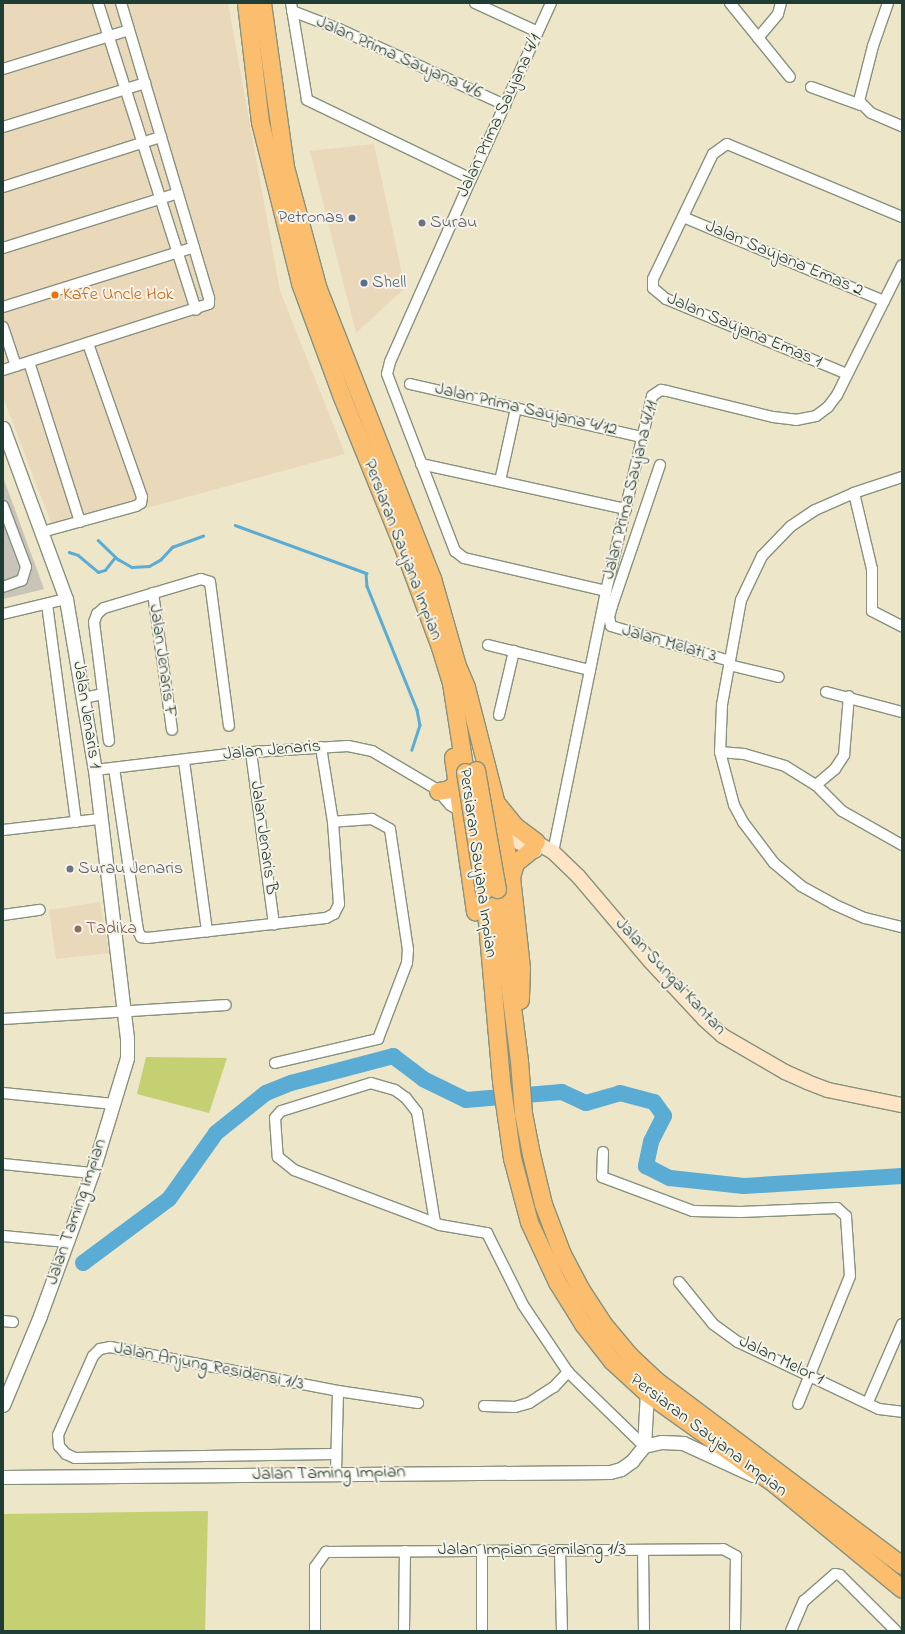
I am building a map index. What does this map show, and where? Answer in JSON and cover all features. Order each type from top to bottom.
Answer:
[{"type":"highway","name":"Persiaran Saujana Impian","points":[[246,3],[260,122],[300,283],[342,396],[401,542],[440,647],[451,682],[466,775],[491,890],[520,1069],[523,1113],[543,1204],[562,1254],[581,1290],[621,1346],[658,1382],[902,1565]]},
{"type":"highway","name":"Persiaran Saujana Impian","points":[[262,3],[285,167],[318,289],[432,578],[458,668],[466,775]]},
{"type":"highway","points":[[458,668],[466,687],[497,803],[511,877],[521,968],[520,1069]]},
{"type":"highway","points":[[438,791],[449,789],[466,775]]},
{"type":"highway","points":[[466,775],[461,806],[497,1082]]},
{"type":"highway","points":[[497,803],[515,826],[534,846],[515,863],[511,877]]},
{"type":"highway","name":"Persiaran Saujana Impian","points":[[491,890],[497,1082],[512,1158],[529,1222],[557,1282],[583,1324],[612,1361],[646,1393],[776,1485],[902,1589]]},
{"type":"main road","name":"Jalan Sungai Kantan","points":[[461,806],[567,865]]},
{"type":"main road","name":"Jalan Sungai Kantan","points":[[534,846],[553,852],[592,890],[658,969],[723,1036],[764,1061],[807,1082],[828,1090],[902,1105]]},
{"type":"street","points":[[98,3],[107,36],[177,253],[200,308]]},
{"type":"street","points":[[3,370],[209,304],[209,298],[121,3]]},
{"type":"street","points":[[475,3],[538,32]]},
{"type":"street","name":"Jalan Prima Saujana 4/1","points":[[551,3],[470,179],[390,362],[387,374],[456,551],[464,558],[606,591]]},
{"type":"street","points":[[730,3],[790,78]]},
{"type":"street","points":[[758,38],[778,14],[781,3]]},
{"type":"street","points":[[861,105],[859,101],[862,88],[888,3]]},
{"type":"street","points":[[292,7],[305,94],[311,104],[470,179]]},
{"type":"street","name":"Jalan Prima Saujana 4/6","points":[[292,7],[505,105]]},
{"type":"street","points":[[3,69],[129,30]]},
{"type":"street","points":[[3,127],[145,83]]},
{"type":"street","points":[[811,87],[861,105],[871,113],[902,126]]},
{"type":"street","points":[[3,187],[161,137]]},
{"type":"street","points":[[684,218],[713,154],[727,144],[902,218]]},
{"type":"street","points":[[3,248],[178,193]]},
{"type":"street","name":"Jalan Saujana Emas 1","points":[[684,218],[653,279],[653,288],[666,299],[847,374]]},
{"type":"street","name":"Jalan Saujana Emas 2","points":[[684,218],[884,301]]},
{"type":"street","points":[[3,307],[194,247]]},
{"type":"street","name":"Jalan Prima Saujana 4/11","points":[[553,852],[606,591],[652,396],[661,390],[773,417],[796,420],[823,413],[837,395],[902,265]]},
{"type":"street","points":[[3,327],[16,366]]},
{"type":"street","points":[[42,532],[136,506],[141,503],[142,497],[88,344]]},
{"type":"street","points":[[29,362],[80,522]]},
{"type":"street","name":"Jalan Prima Saujana 4/12","points":[[410,384],[642,437]]},
{"type":"street","points":[[500,481],[516,408]]},
{"type":"street","name":"Jalan Jenaris 1","points":[[3,428],[66,600],[95,770],[100,819],[126,1012]]},
{"type":"street","points":[[421,464],[626,509]]},
{"type":"street","name":"Jalan Melati 3","points":[[660,465],[612,606],[609,617],[611,626],[729,663]]},
{"type":"street","name":"Jalan Melati 3","points":[[902,477],[854,493],[815,510],[791,526],[762,556],[741,600],[722,705],[720,752],[734,804],[743,822],[774,863],[801,886],[833,904],[865,918],[902,927]]},
{"type":"street","points":[[854,493],[872,569],[872,612],[902,626]]},
{"type":"street","points":[[3,506],[26,567],[25,575],[16,584],[3,587]]},
{"type":"street","points":[[109,741],[94,622],[97,614],[104,608],[201,579],[210,582],[229,726]]},
{"type":"street","name":"Jalan Jenaris F","points":[[153,593],[172,730]]},
{"type":"street","points":[[3,614],[66,600]]},
{"type":"street","points":[[46,604],[76,822]]},
{"type":"street","points":[[488,645],[590,670]]},
{"type":"street","points":[[499,715],[514,651]]},
{"type":"street","points":[[729,663],[779,677]]},
{"type":"street","points":[[826,692],[849,696],[902,712]]},
{"type":"street","points":[[83,698],[103,694]]},
{"type":"street","points":[[816,785],[835,770],[844,755],[849,696]]},
{"type":"street","name":"Jalan Jenaris","points":[[95,770],[251,752],[348,746],[372,751],[461,806]]},
{"type":"street","points":[[114,768],[138,931],[141,937],[207,931],[326,918],[334,914],[339,904],[333,822],[321,747]]},
{"type":"street","name":"Jalan Jenaris B","points":[[251,752],[274,924]]},
{"type":"street","points":[[720,752],[744,754],[785,766],[816,785],[842,811],[902,845]]},
{"type":"street","points":[[184,760],[207,931]]},
{"type":"street","points":[[3,830],[100,819]]},
{"type":"street","points":[[275,1063],[378,1039],[407,963],[408,950],[390,829],[372,819],[333,822]]},
{"type":"street","points":[[3,915],[40,910]]},
{"type":"street","points":[[3,1019],[226,1005]]},
{"type":"street","name":"Jalan Taming Impian","points":[[3,1405],[6,1391],[67,1242],[92,1173],[114,1104],[127,1058],[126,1012]]},
{"type":"street","points":[[435,1223],[417,1112],[406,1098],[395,1090],[370,1083],[281,1111],[275,1118],[278,1157],[294,1170],[435,1223],[484,1232],[490,1236],[523,1304],[568,1372],[644,1446]]},
{"type":"street","points":[[3,1093],[114,1104]]},
{"type":"street","points":[[603,1152],[602,1177],[693,1211],[741,1212],[837,1208],[846,1216],[850,1276],[798,1404]]},
{"type":"street","points":[[3,1164],[92,1173]]},
{"type":"street","points":[[3,1236],[67,1242]]},
{"type":"street","name":"Jalan Melor 1","points":[[679,1282],[713,1324],[738,1342],[868,1402],[884,1411],[902,1412]]},
{"type":"street","points":[[868,1402],[902,1324]]},
{"type":"street","name":"Jalan Anjung Residensi 1/3","points":[[335,1454],[75,1458],[66,1454],[59,1446],[58,1435],[93,1356],[100,1348],[110,1347],[338,1391],[418,1403]]},
{"type":"street","points":[[484,1406],[515,1407],[529,1403],[554,1387],[568,1372]]},
{"type":"street","points":[[336,1473],[335,1454],[338,1391]]},
{"type":"street","points":[[644,1446],[646,1393]]},
{"type":"street","points":[[644,1446],[662,1442],[683,1443],[776,1485]]},
{"type":"street","name":"Jalan Taming Impian","points":[[3,1477],[336,1473],[610,1472],[621,1469],[632,1461],[644,1446]]},
{"type":"street","name":"Jalan Impian Gemilang 1/3","points":[[316,1631],[315,1567],[326,1552],[723,1549],[736,1556],[735,1631]]},
{"type":"street","points":[[482,1550],[482,1631]]},
{"type":"street","points":[[560,1550],[562,1631]]},
{"type":"street","points":[[643,1550],[644,1631]]},
{"type":"street","points":[[404,1631],[406,1551]]},
{"type":"street","points":[[791,1631],[804,1601],[831,1576],[840,1575],[896,1631]]},
{"type":"shaded area","points":[[3,3],[228,3],[280,291],[345,454],[55,533],[3,397]]},
{"type":"shaded area","points":[[374,144],[405,288],[356,333],[310,151]]},
{"type":"shaded area","points":[[3,477],[44,589],[3,599]]},
{"type":"shaded area","name":"Tadika","points":[[100,902],[109,953],[56,959],[49,910]]},
{"type":"green space","points":[[146,1057],[227,1058],[209,1113],[137,1094]]},
{"type":"green space","points":[[208,1511],[205,1631],[3,1631],[3,1514]]},
{"type":"waterway","points":[[235,525],[366,573],[367,586],[417,710],[420,725],[412,750]]},
{"type":"waterway","points":[[98,540],[118,559],[132,567],[149,566],[160,560],[172,547],[203,536]]},
{"type":"waterway","points":[[69,552],[78,555],[98,572],[105,570],[115,557]]},
{"type":"waterway","points":[[83,1263],[169,1199],[216,1133],[266,1093],[291,1083],[393,1056],[423,1079],[466,1100],[562,1092],[586,1103],[620,1093],[654,1102],[664,1116],[651,1142],[646,1166],[670,1178],[744,1186],[902,1176]]},
{"type":"place","name":"Petronas","points":[[352,218]]},
{"type":"place","name":"Surau","points":[[422,223]]},
{"type":"place","name":"Shell","points":[[364,283]]},
{"type":"place","name":"Kafe Uncle Hok","points":[[55,295]]},
{"type":"place","name":"Surau Jenaris","points":[[70,869]]},
{"type":"place","name":"Tadika","points":[[78,929]]}]
